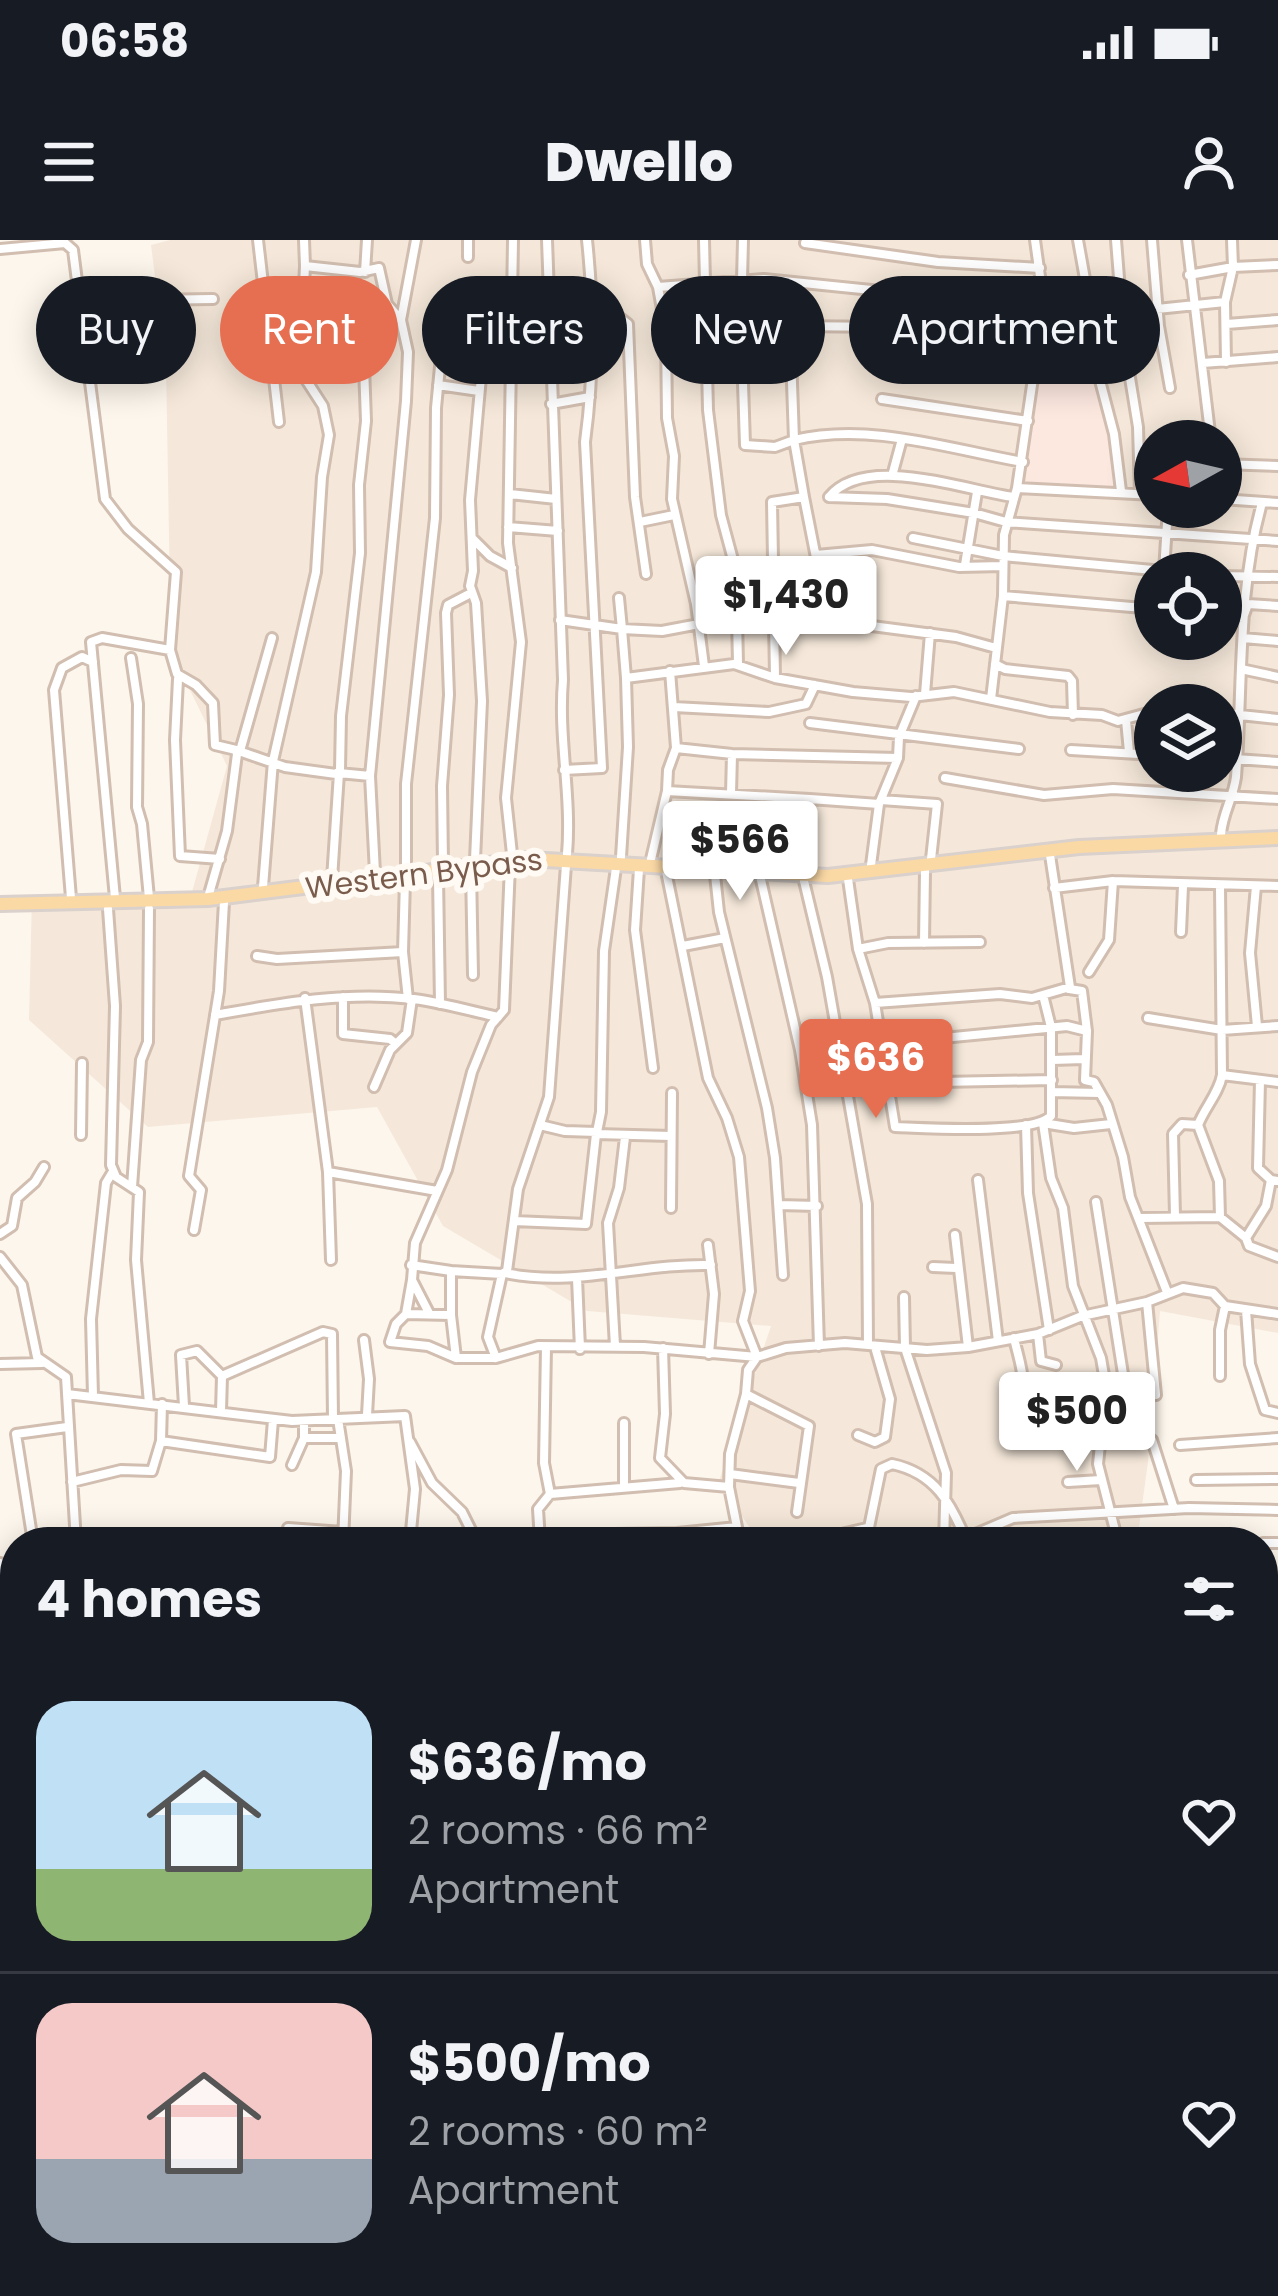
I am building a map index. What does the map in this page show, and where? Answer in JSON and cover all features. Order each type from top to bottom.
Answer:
[{"type":"main road","name":"Western Bypass","points":[[0,904],[208,899],[528,859],[827,876],[1079,847],[1278,838]]},
{"type":"street","points":[[258,240],[279,422]]},
{"type":"street","points":[[263,887],[273,761],[316,572],[329,435],[323,406],[303,375],[308,337],[303,305],[304,240]]},
{"type":"street","points":[[365,272],[367,240]]},
{"type":"street","points":[[375,873],[370,776],[406,401],[408,352],[401,320],[416,240]]},
{"type":"street","points":[[468,240],[468,256]]},
{"type":"street","points":[[512,276],[513,240]]},
{"type":"street","points":[[496,1358],[488,1337],[518,1189],[554,1062],[567,860],[547,240]]},
{"type":"street","points":[[587,240],[592,276]]},
{"type":"street","points":[[645,240],[652,276]]},
{"type":"street","points":[[703,276],[704,240]]},
{"type":"street","points":[[740,276],[743,240]]},
{"type":"street","points":[[1035,240],[1041,276]]},
{"type":"street","points":[[1078,240],[1083,276]]},
{"type":"street","points":[[1116,240],[1119,276]]},
{"type":"street","points":[[1152,240],[1155,276]]},
{"type":"street","points":[[1187,240],[1209,420]]},
{"type":"street","points":[[1226,362],[1225,302],[1233,267],[1232,242],[1245,240]]},
{"type":"street","points":[[805,242],[865,245],[938,262],[1040,268]]},
{"type":"street","points":[[0,249],[70,245],[76,276]]},
{"type":"street","points":[[1189,275],[1278,265]]},
{"type":"street","points":[[305,266],[365,272],[379,268],[383,276]]},
{"type":"street","points":[[196,299],[213,299]]},
{"type":"street","points":[[1160,309],[1225,302]]},
{"type":"street","points":[[398,317],[401,320]]},
{"type":"street","points":[[1227,325],[1278,320]]},
{"type":"street","points":[[627,323],[646,574]]},
{"type":"street","points":[[820,578],[794,440],[791,325],[849,326]]},
{"type":"street","points":[[1160,327],[1170,388]]},
{"type":"street","points":[[1203,363],[1278,357]]},
{"type":"street","points":[[91,384],[105,500],[128,529],[176,572],[170,650],[178,677],[175,740],[180,856],[220,859]]},
{"type":"street","points":[[332,879],[341,716],[360,553],[365,384]]},
{"type":"street","points":[[475,860],[481,670],[476,602],[471,592],[470,500],[481,384]]},
{"type":"street","points":[[509,384],[508,527],[521,642],[507,781],[512,854]]},
{"type":"street","points":[[563,770],[602,768],[585,442],[591,384]]},
{"type":"street","points":[[668,384],[674,515],[688,559],[704,666]]},
{"type":"street","points":[[707,384],[718,498],[736,571],[738,664]]},
{"type":"street","points":[[744,384],[746,445],[775,447],[841,435],[902,439],[1023,462]]},
{"type":"street","points":[[991,699],[1006,522],[1023,462],[1034,384]]},
{"type":"street","points":[[1101,384],[1114,434],[1121,491]]},
{"type":"street","points":[[1133,384],[1136,420]]},
{"type":"street","points":[[374,1087],[390,1050],[407,1033],[410,999],[403,952],[406,784],[435,518],[438,385],[479,391]]},
{"type":"street","points":[[551,404],[591,397]]},
{"type":"street","points":[[882,399],[1028,421]]},
{"type":"street","points":[[892,476],[902,439]]},
{"type":"street","points":[[1242,465],[1278,466]]},
{"type":"street","points":[[1134,493],[977,492],[892,476],[856,478],[844,482],[829,497],[887,499],[1006,522],[1278,541]]},
{"type":"street","points":[[965,565],[977,492]]},
{"type":"street","points":[[510,494],[556,499]]},
{"type":"street","points":[[775,677],[772,502],[804,497]]},
{"type":"street","points":[[1242,501],[1278,503]]},
{"type":"street","points":[[1241,684],[1247,578],[1262,502]]},
{"type":"street","points":[[640,523],[674,515]]},
{"type":"street","points":[[508,527],[558,531]]},
{"type":"street","points":[[1165,552],[1166,528]]},
{"type":"street","points":[[913,538],[1003,561],[1134,570]]},
{"type":"street","points":[[473,539],[490,556],[513,568]]},
{"type":"street","points":[[816,555],[872,550],[980,569],[1003,561]]},
{"type":"street","points":[[1242,578],[1278,578]]},
{"type":"street","points":[[443,864],[443,760],[449,695],[446,613],[448,605],[471,592]]},
{"type":"street","points":[[1003,596],[1134,607]]},
{"type":"street","points":[[619,598],[628,747],[621,857]]},
{"type":"street","points":[[1243,618],[1248,604],[1278,606]]},
{"type":"street","points":[[560,620],[662,631],[699,623]]},
{"type":"street","points":[[826,620],[996,647]]},
{"type":"street","points":[[871,865],[880,802],[898,758],[899,737],[921,695],[930,633]]},
{"type":"street","points":[[209,894],[227,831],[238,750],[272,638]]},
{"type":"street","points":[[1243,638],[1278,641]]},
{"type":"street","points":[[115,898],[91,642],[170,650]]},
{"type":"street","points":[[71,898],[54,690],[62,668],[82,657],[93,662]]},
{"type":"street","points":[[131,658],[138,704],[137,807],[149,903],[148,1042],[141,1060],[132,1187]]},
{"type":"street","points":[[626,678],[738,664],[815,685],[921,695],[953,692],[1073,715],[1134,718]]},
{"type":"street","points":[[995,664],[1068,676],[1073,715]]},
{"type":"street","points":[[1241,669],[1278,677]]},
{"type":"street","points":[[651,860],[676,748],[670,671]]},
{"type":"street","points":[[178,677],[196,685],[213,704],[215,745],[285,767],[370,776]]},
{"type":"street","points":[[674,707],[769,712],[806,704],[815,685]]},
{"type":"street","points":[[1242,716],[1278,719]]},
{"type":"street","points":[[1126,720],[1129,752]]},
{"type":"street","points":[[810,723],[1019,749]]},
{"type":"street","points":[[676,748],[898,758]]},
{"type":"street","points":[[1071,750],[1134,752]]},
{"type":"street","points":[[731,794],[732,754]]},
{"type":"street","points":[[1242,759],[1278,762]]},
{"type":"street","points":[[945,778],[1044,795],[1113,789],[1278,799]]},
{"type":"street","points":[[667,790],[938,804],[931,859]]},
{"type":"street","points":[[1221,834],[1223,812],[1234,792]]},
{"type":"street","points":[[797,869],[810,800]]},
{"type":"street","points":[[1050,856],[1069,989]]},
{"type":"street","points":[[509,865],[504,1010],[491,1025],[472,1072],[447,1170],[425,1214],[411,1264],[406,1314],[396,1324],[390,1342],[428,1346],[456,1358],[496,1358],[546,1347],[663,1348],[757,1357],[786,1348],[819,1346],[968,1347],[1038,1334],[1082,1316],[1147,1302],[1183,1288],[1207,1291],[1225,1306],[1278,1314]]},
{"type":"street","points":[[514,1221],[586,1224],[601,1112],[604,951],[616,868]]},
{"type":"street","points":[[639,869],[634,930],[653,1068]]},
{"type":"street","points":[[471,870],[473,975]]},
{"type":"street","points":[[666,871],[708,1078],[739,1156],[750,1267],[743,1321],[757,1357]]},
{"type":"street","points":[[924,943],[925,871]]},
{"type":"street","points":[[715,875],[725,938],[766,1108],[783,1275]]},
{"type":"street","points":[[438,876],[440,1004]]},
{"type":"street","points":[[848,879],[858,949],[875,1003],[898,1129],[1111,1124]]},
{"type":"street","points":[[761,880],[812,1125],[819,1346]]},
{"type":"street","points":[[804,881],[867,1204],[871,1346],[890,1399],[886,1437],[875,1442],[858,1435]]},
{"type":"street","points":[[1054,888],[1113,881],[1278,886]]},
{"type":"street","points":[[1089,972],[1108,940],[1113,881]]},
{"type":"street","points":[[1180,932],[1183,886]]},
{"type":"street","points":[[1256,886],[1250,953],[1257,1026]]},
{"type":"street","points":[[1220,887],[1222,1075],[1198,1125],[1219,1181],[1220,1216]]},
{"type":"street","points":[[194,1230],[201,1190],[189,1176],[215,1015],[224,902]]},
{"type":"street","points":[[93,1396],[91,1319],[106,1183],[113,1172],[115,1006],[108,909]]},
{"type":"street","points":[[683,946],[725,938]]},
{"type":"street","points":[[858,949],[888,943],[980,942]]},
{"type":"street","points":[[257,956],[403,952]]},
{"type":"street","points":[[875,1003],[1082,991],[1087,1031],[1085,1081],[1094,1082],[1100,1093],[1123,1157],[1130,1197],[1167,1292]]},
{"type":"street","points":[[1043,995],[1052,1060],[1051,1116],[1043,1124]]},
{"type":"street","points":[[215,1015],[304,998],[343,997],[410,999],[499,1018]]},
{"type":"street","points":[[343,997],[343,1034],[389,1039],[396,1044]]},
{"type":"street","points":[[304,998],[328,1172],[331,1260]]},
{"type":"street","points":[[1148,1018],[1222,1030],[1278,1026]]},
{"type":"street","points":[[881,1044],[1051,1028],[1087,1031]]},
{"type":"street","points":[[1052,1060],[1084,1059]]},
{"type":"street","points":[[81,1135],[82,1063]]},
{"type":"street","points":[[1222,1075],[1278,1082]]},
{"type":"street","points":[[888,1083],[1052,1080]]},
{"type":"street","points":[[1246,1238],[1275,1180],[1258,1168],[1256,1155],[1260,1080]]},
{"type":"street","points":[[1051,1092],[1100,1093]]},
{"type":"street","points":[[671,1208],[672,1093]]},
{"type":"street","points":[[540,1124],[625,1138],[671,1136]]},
{"type":"street","points":[[1043,1124],[1052,1178],[1063,1208],[1073,1286],[1101,1358],[1106,1387],[1097,1450],[1100,1480],[1115,1527]]},
{"type":"street","points":[[1174,1216],[1173,1134],[1182,1124],[1198,1125]]},
{"type":"street","points":[[1026,1125],[1028,1193],[1049,1330]]},
{"type":"street","points":[[615,1346],[608,1223],[619,1188],[625,1138]]},
{"type":"street","points":[[0,1234],[12,1226],[17,1198],[44,1167]]},
{"type":"street","points":[[113,1172],[139,1192],[136,1260],[149,1403]]},
{"type":"street","points":[[328,1172],[437,1191]]},
{"type":"street","points":[[978,1180],[998,1341]]},
{"type":"street","points":[[1096,1202],[1123,1374]]},
{"type":"street","points":[[779,1205],[817,1206]]},
{"type":"street","points":[[1140,1218],[1220,1216],[1249,1246],[1278,1257]]},
{"type":"street","points":[[955,1235],[968,1347]]},
{"type":"street","points":[[708,1245],[714,1294],[709,1354]]},
{"type":"street","points":[[0,1257],[22,1285],[35,1350],[43,1363]]},
{"type":"street","points":[[411,1264],[549,1280],[673,1264],[711,1265]]},
{"type":"street","points":[[933,1267],[956,1268]]},
{"type":"street","points":[[452,1271],[456,1358]]},
{"type":"street","points":[[577,1278],[580,1349]]},
{"type":"street","points":[[412,1280],[429,1313]]},
{"type":"street","points":[[904,1297],[905,1348],[945,1465],[944,1527]]},
{"type":"street","points":[[1147,1302],[1156,1395]]},
{"type":"street","points":[[1220,1376],[1225,1306]]},
{"type":"street","points":[[1246,1310],[1255,1385],[1265,1410],[1278,1413]]},
{"type":"street","points":[[406,1314],[451,1315]]},
{"type":"street","points":[[222,1376],[323,1332],[332,1334],[335,1419],[346,1472],[343,1527]]},
{"type":"street","points":[[1038,1334],[1041,1360],[1056,1365]]},
{"type":"street","points":[[1010,1416],[1019,1407],[1024,1378],[1014,1338]]},
{"type":"street","points":[[364,1340],[367,1415]]},
{"type":"street","points":[[546,1347],[544,1463],[550,1494]]},
{"type":"street","points":[[662,1483],[663,1348]]},
{"type":"street","points":[[184,1406],[181,1355],[197,1351],[222,1376],[221,1412]]},
{"type":"street","points":[[737,1527],[729,1487],[730,1454],[748,1370],[757,1357]]},
{"type":"street","points":[[0,1364],[43,1363],[66,1375],[75,1527]]},
{"type":"street","points":[[67,1394],[273,1420],[405,1416],[415,1490],[411,1527]]},
{"type":"street","points":[[746,1394],[809,1426],[797,1513]]},
{"type":"street","points":[[72,1481],[121,1470],[152,1471],[161,1441],[162,1404]]},
{"type":"street","points":[[161,1441],[270,1457],[273,1420]]},
{"type":"street","points":[[292,1465],[304,1438],[304,1420]]},
{"type":"street","points":[[624,1423],[625,1486]]},
{"type":"street","points":[[31,1527],[16,1434],[67,1426]]},
{"type":"street","points":[[304,1438],[341,1438]]},
{"type":"street","points":[[1180,1444],[1278,1438]]},
{"type":"street","points":[[1152,1440],[1174,1509]]},
{"type":"street","points":[[410,1441],[432,1484],[462,1512],[470,1527]]},
{"type":"street","points":[[662,1463],[684,1483]]},
{"type":"street","points":[[867,1527],[881,1469],[889,1464],[922,1473],[945,1499],[960,1527]]},
{"type":"street","points":[[730,1474],[799,1483]]},
{"type":"street","points":[[1196,1480],[1278,1479]]},
{"type":"street","points":[[1069,1481],[1100,1480]]},
{"type":"street","points":[[540,1527],[539,1503],[550,1494],[662,1483],[729,1487]]},
{"type":"street","points":[[994,1527],[1013,1518],[1174,1509],[1278,1510]]},
{"type":"shaded area","points":[[170,240],[1278,240],[1278,1333],[1160,1311],[1139,1527],[749,1527],[719,1481],[771,1326],[587,1311],[443,1226],[377,1107],[148,1127],[29,1020],[32,895],[192,892],[227,766],[171,651],[166,384],[196,384],[196,276],[155,276],[151,245]]},
{"type":"shaded area","points":[[1038,384],[1095,384],[1111,441],[1116,487],[1025,484]]}]
